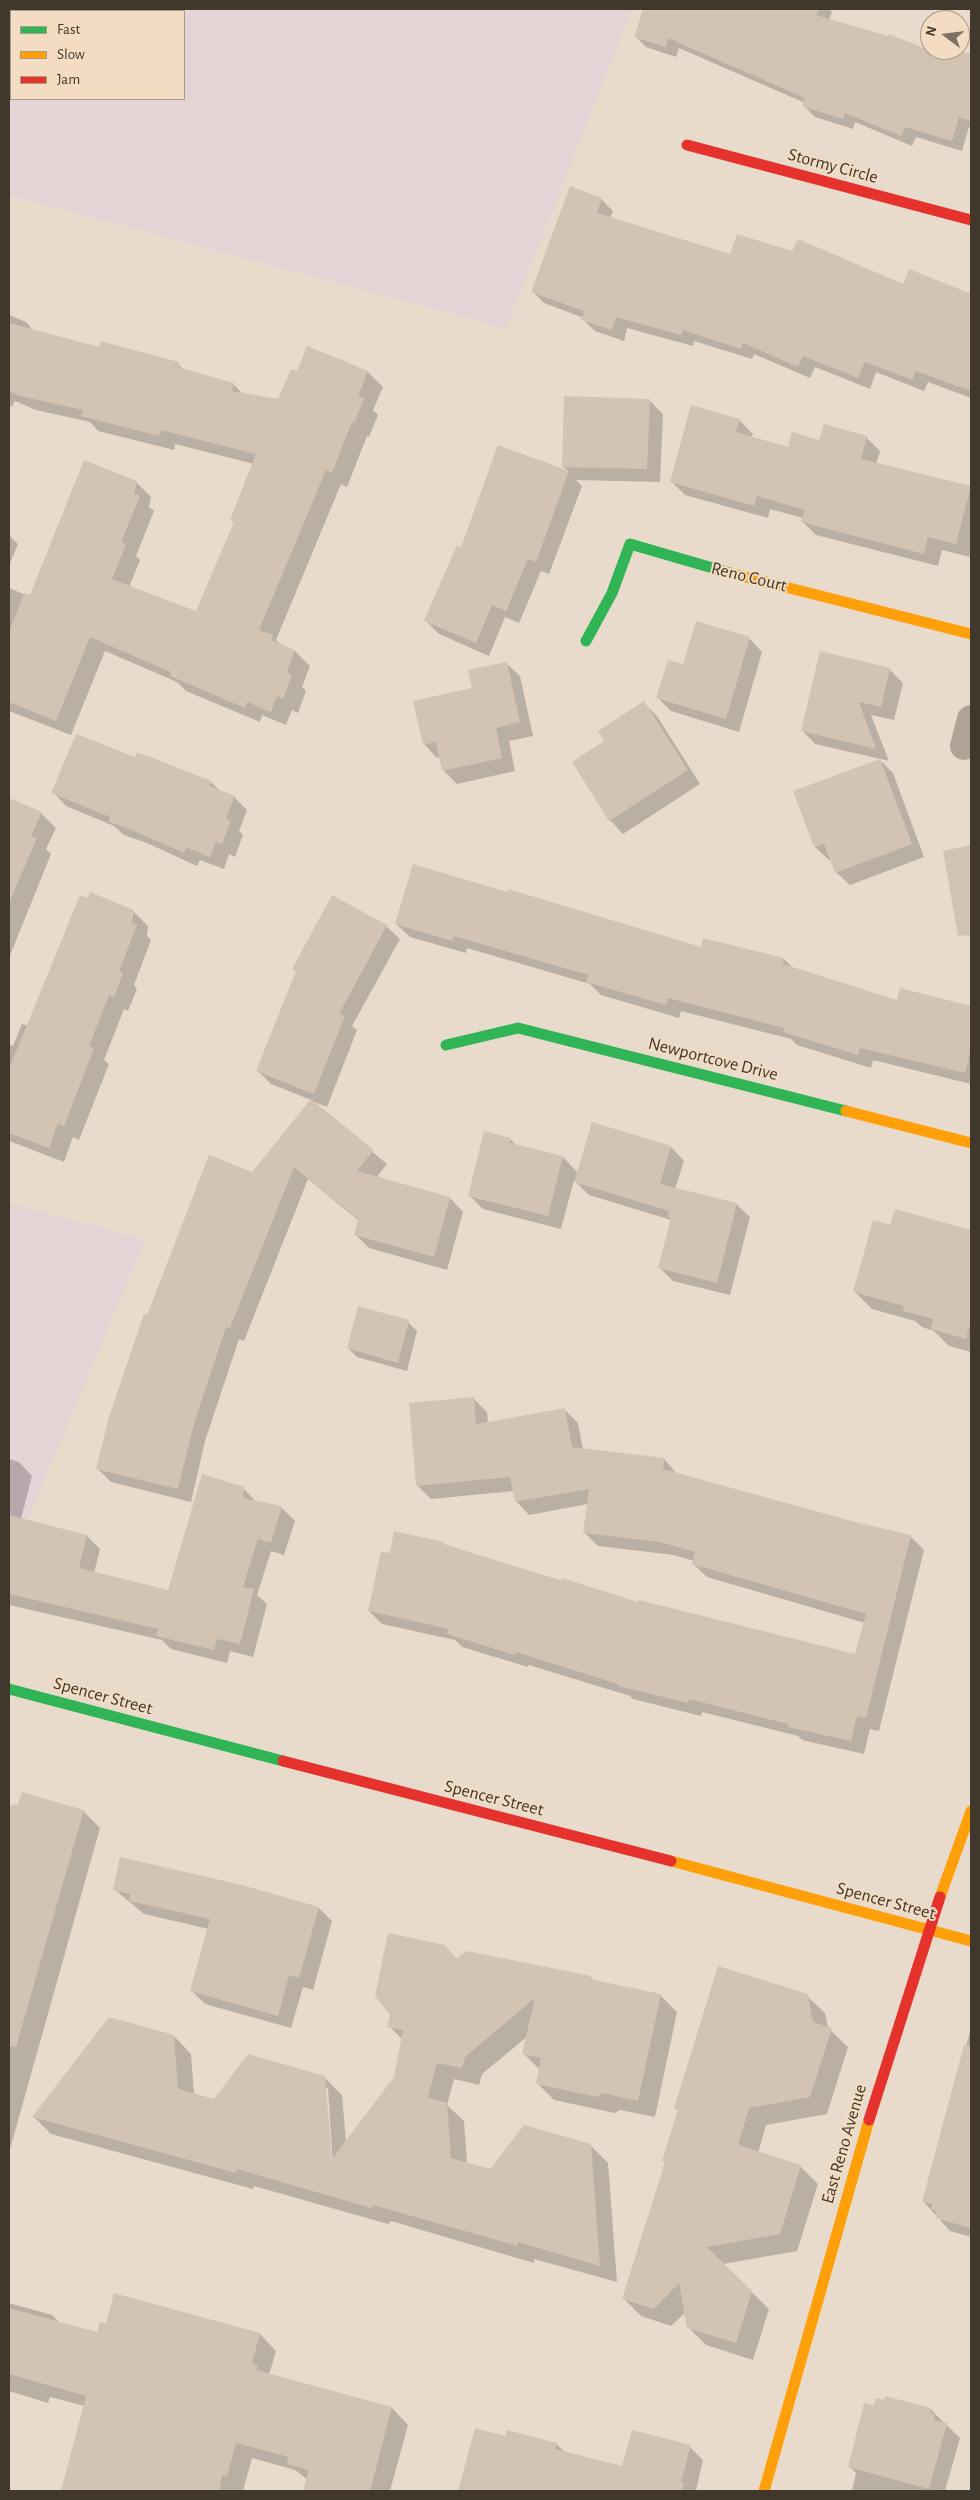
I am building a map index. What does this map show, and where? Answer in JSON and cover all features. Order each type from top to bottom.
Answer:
[{"type":"street","name":"Stormy Circle","points":[[687,145],[971,220]]},
{"type":"street","name":"Reno Court","points":[[586,641],[612,593],[630,544],[682,560],[971,634]]},
{"type":"street","points":[[964,746],[971,719]]},
{"type":"street","name":"Newportcove Drive","points":[[446,1045],[518,1028],[971,1143]]},
{"type":"street","name":"Spencer Street","points":[[9,1689],[391,1790],[728,1875],[971,1941]]},
{"type":"street","name":"East Reno Avenue","points":[[764,2491],[825,2270],[928,1930],[971,1811]]},
{"type":"shaded area","points":[[9,9],[632,9],[506,328],[9,195]]},
{"type":"shaded area","points":[[9,1203],[145,1240],[9,1564]]},
{"type":"building","points":[[643,9],[819,9],[816,15],[888,36],[889,34],[920,46],[920,60],[970,60],[971,54],[971,121],[959,117],[952,141],[905,127],[901,136],[845,113],[843,119],[802,106],[805,98],[668,38],[666,47],[634,37]]},
{"type":"building","points":[[570,186],[602,198],[597,213],[730,254],[737,234],[792,251],[798,239],[903,284],[909,269],[971,294],[971,391],[916,371],[912,380],[865,362],[858,378],[803,356],[798,367],[743,343],[741,349],[683,330],[681,335],[616,317],[612,330],[581,320],[584,311],[531,292]]},
{"type":"building","points":[[9,323],[99,347],[100,341],[179,362],[178,367],[234,383],[232,391],[278,399],[291,369],[297,371],[307,346],[368,371],[358,396],[364,399],[354,423],[352,422],[332,473],[326,470],[259,630],[273,635],[271,640],[295,650],[287,672],[292,675],[283,699],[277,696],[271,712],[247,702],[245,708],[170,676],[171,672],[90,637],[56,721],[9,702],[9,632],[24,593],[30,595],[84,460],[137,481],[134,494],[140,496],[121,542],[126,544],[112,579],[196,611],[234,522],[230,520],[256,454],[161,430],[159,436],[81,416],[83,410],[20,396],[9,391]]},
{"type":"building","points":[[564,396],[650,399],[647,469],[562,467]]},
{"type":"building","points":[[691,405],[740,419],[736,432],[788,447],[792,432],[819,440],[824,424],[867,436],[861,459],[971,486],[956,544],[928,537],[924,554],[801,522],[805,510],[757,496],[754,506],[670,482]]},
{"type":"building","points":[[498,445],[569,471],[536,562],[528,559],[506,611],[492,605],[476,643],[424,621],[457,545],[461,547]]},
{"type":"building","points":[[696,621],[750,637],[726,719],[656,698],[668,660],[683,664]]},
{"type":"building","points":[[820,651],[890,668],[881,707],[859,702],[876,749],[801,731]]},
{"type":"building","points":[[507,662],[520,722],[496,728],[502,758],[442,771],[436,742],[423,745],[413,701],[472,688],[468,670]]},
{"type":"building","points":[[644,701],[688,770],[609,821],[572,762],[604,741],[598,731]]},
{"type":"building","points":[[76,734],[135,757],[137,752],[212,781],[209,786],[235,796],[226,818],[231,821],[222,844],[216,842],[210,857],[186,847],[184,853],[109,822],[110,817],[51,793]]},
{"type":"building","points":[[880,759],[912,844],[835,873],[824,844],[814,847],[793,791]]},
{"type":"building","points":[[9,798],[42,812],[31,836],[37,838],[9,903]]},
{"type":"building","points":[[971,845],[971,935],[958,936],[943,851]]},
{"type":"building","points":[[413,864],[507,892],[508,889],[701,947],[703,938],[784,958],[783,964],[897,1000],[900,988],[971,1006],[971,1047],[965,1073],[860,1048],[858,1055],[783,1032],[784,1028],[668,998],[666,1005],[586,982],[588,975],[454,936],[452,941],[395,924]]},
{"type":"building","points":[[90,892],[134,910],[132,923],[137,925],[119,971],[123,973],[114,997],[109,995],[89,1046],[94,1048],[64,1126],[58,1123],[49,1148],[9,1133],[9,1069],[80,895],[88,898]]},
{"type":"building","points":[[332,895],[387,925],[339,1014],[345,1016],[314,1094],[256,1071],[296,971],[292,969]]},
{"type":"building","points":[[311,1099],[374,1150],[357,1171],[450,1197],[434,1257],[354,1235],[358,1219],[294,1167],[230,1328],[226,1327],[193,1427],[178,1489],[96,1469],[109,1417],[144,1314],[147,1315],[209,1155],[252,1172]]},
{"type":"building","points":[[592,1122],[671,1146],[660,1184],[737,1203],[717,1283],[658,1268],[671,1218],[668,1217],[669,1211],[574,1182]]},
{"type":"building","points":[[484,1131],[511,1138],[510,1143],[563,1156],[548,1216],[468,1196]]},
{"type":"building","points":[[895,1209],[971,1230],[971,1320],[966,1339],[931,1329],[933,1319],[903,1311],[904,1306],[853,1292],[873,1220],[890,1225]]},
{"type":"building","points":[[358,1306],[409,1320],[398,1363],[347,1348]]},
{"type":"building","points":[[474,1397],[476,1424],[565,1408],[572,1447],[665,1458],[663,1469],[855,1522],[911,1535],[866,1718],[857,1716],[851,1741],[788,1727],[788,1724],[689,1699],[688,1703],[618,1686],[618,1684],[516,1652],[515,1655],[447,1634],[449,1629],[368,1611],[381,1551],[390,1553],[394,1531],[444,1542],[444,1544],[561,1581],[562,1578],[638,1602],[639,1600],[855,1654],[866,1614],[692,1564],[695,1552],[660,1542],[583,1533],[589,1489],[515,1502],[510,1477],[416,1486],[409,1403]]},
{"type":"building","points":[[202,1474],[244,1487],[243,1498],[282,1506],[271,1543],[258,1539],[243,1587],[254,1589],[240,1644],[217,1639],[214,1650],[156,1636],[158,1629],[9,1594],[9,1515],[87,1535],[79,1568],[168,1590]]},
{"type":"building","points":[[22,1792],[84,1810],[16,2047],[9,2046],[9,1806],[18,1804]]},
{"type":"building","points":[[120,1857],[242,1885],[319,1907],[299,1978],[289,1975],[278,2016],[190,1991],[210,1919],[129,1901],[130,1894],[113,1890]]},
{"type":"building","points":[[388,1933],[445,1945],[456,1959],[467,1951],[591,1976],[590,1979],[661,1994],[638,2101],[602,2093],[598,2097],[536,2084],[541,2058],[522,2054],[535,1998],[465,2057],[462,2068],[437,2063],[428,2097],[447,2103],[451,2158],[490,2169],[524,2125],[591,2144],[600,2266],[518,2242],[518,2246],[373,2205],[371,2208],[237,2169],[236,2173],[32,2117],[109,2017],[174,2035],[178,2089],[214,2099],[248,2054],[325,2076],[332,2159],[394,2077],[403,2030],[387,2027],[390,2015],[375,1996]]},
{"type":"building","points":[[718,1966],[808,1994],[813,2022],[832,2028],[810,2097],[749,2108],[738,2145],[801,2165],[780,2234],[707,2247],[752,2291],[736,2343],[687,2328],[679,2283],[654,2309],[622,2299],[665,2162],[662,2161],[678,2109],[674,2108]]},
{"type":"building","points":[[964,2045],[971,2046],[971,2228],[935,2218],[937,2211],[931,2209],[932,2204],[922,2202]]},
{"type":"building","points":[[114,2293],[260,2333],[252,2363],[258,2365],[256,2370],[392,2407],[370,2491],[303,2491],[309,2470],[287,2464],[289,2457],[236,2443],[227,2476],[222,2475],[219,2491],[61,2491],[86,2396],[9,2374],[9,2308],[97,2332],[100,2322],[106,2323]]},
{"type":"building","points":[[885,2396],[931,2408],[930,2413],[935,2415],[934,2420],[947,2423],[929,2489],[848,2467],[864,2403],[874,2405],[876,2398],[884,2400]]},
{"type":"building","points":[[475,2428],[505,2436],[507,2430],[557,2443],[555,2449],[622,2466],[632,2430],[691,2445],[681,2482],[684,2483],[682,2491],[458,2491]]},
{"type":"traffic: fast","points":[[586,641],[612,593],[630,544],[730,573]]},
{"type":"traffic: fast","points":[[446,1045],[518,1028],[846,1111]]},
{"type":"traffic: fast","points":[[9,1689],[283,1761]]},
{"type":"traffic: slow","points":[[730,573],[971,634]]},
{"type":"traffic: slow","points":[[846,1111],[971,1143]]},
{"type":"traffic: slow","points":[[940,1897],[971,1811]]},
{"type":"traffic: slow","points":[[671,1861],[971,1941]]},
{"type":"traffic: slow","points":[[764,2491],[869,2120]]},
{"type":"traffic: jam","points":[[687,145],[971,220]]},
{"type":"traffic: jam","points":[[283,1761],[671,1861]]},
{"type":"traffic: jam","points":[[869,2120],[940,1897]]}]
